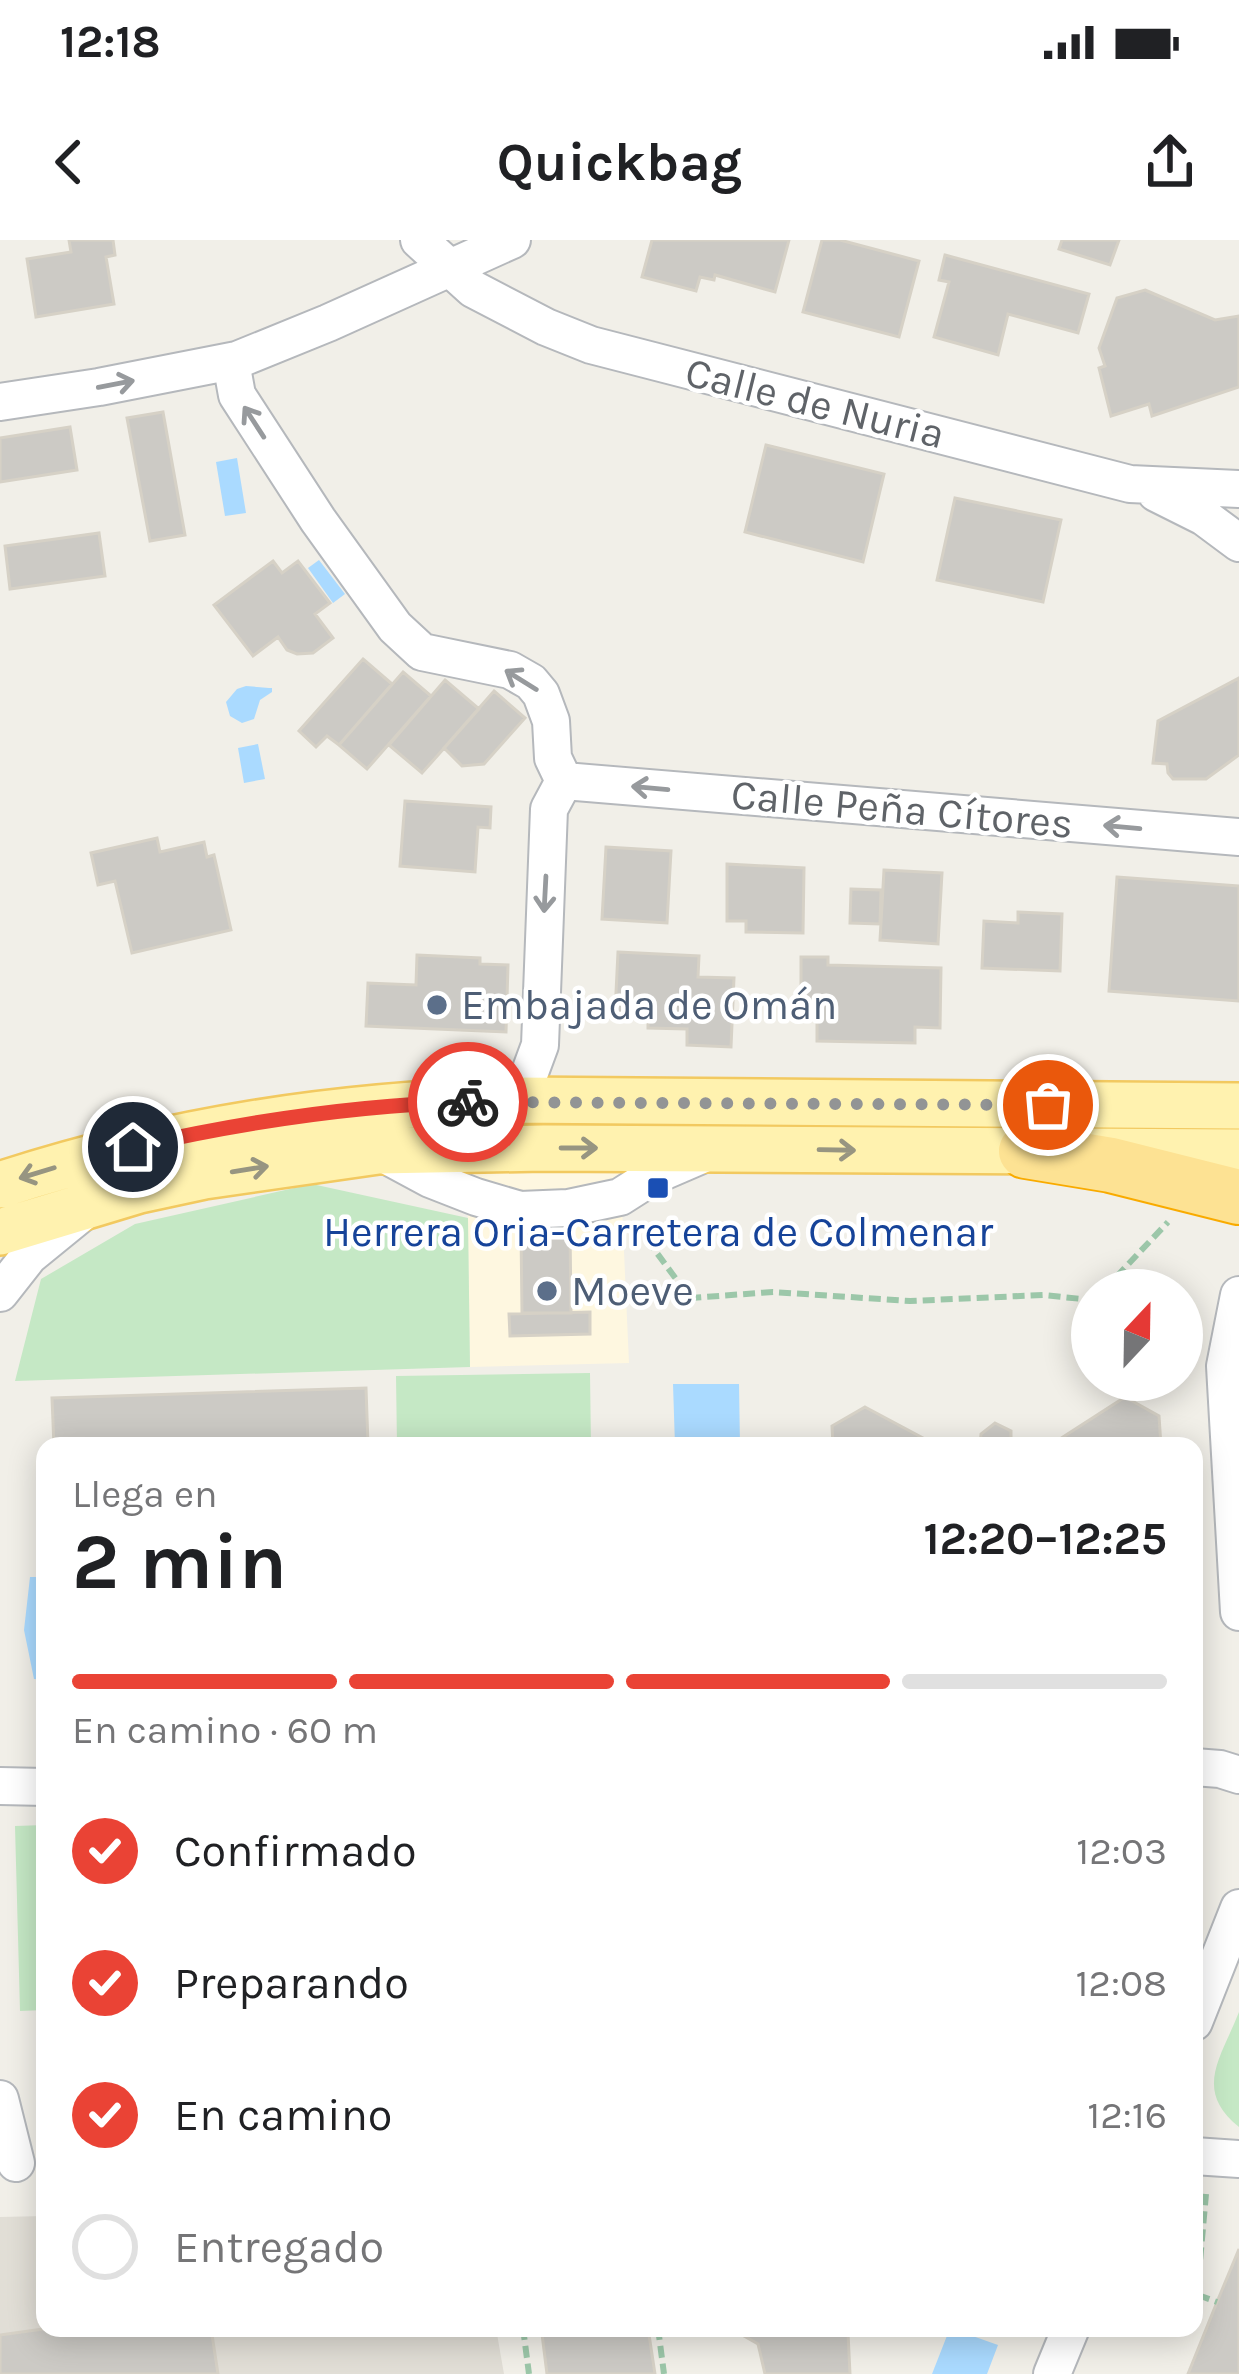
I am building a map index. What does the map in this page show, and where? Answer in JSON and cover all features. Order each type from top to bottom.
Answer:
[{"type":"highway","points":[[1026,1151],[1111,1165],[1239,1197]]},
{"type":"main road","points":[[0,1185],[133,1147],[251,1123],[380,1107],[513,1100],[1239,1106]]},
{"type":"main road","points":[[0,1232],[204,1176],[378,1151],[1239,1152]]},
{"type":"street","name":"Calle de Nuria","points":[[419,240],[473,290],[591,345],[1130,484],[1239,492],[1234,519],[1239,542]]},
{"type":"street","points":[[0,402],[238,360],[512,240]]},
{"type":"street","points":[[238,360],[233,373],[237,395],[395,627],[422,652],[510,670],[541,694],[551,721],[553,758],[564,781],[549,809],[540,1045],[526,1083],[513,1100]]},
{"type":"street","points":[[1130,484],[1187,507],[1239,542]]},
{"type":"street","name":"Calle Peña Cítores","points":[[564,781],[1239,837]]},
{"type":"street","points":[[378,1151],[430,1179],[520,1210],[568,1208],[620,1197],[669,1168],[720,1148]]},
{"type":"street","points":[[0,1293],[28,1256],[95,1203]]},
{"type":"street","points":[[1239,1295],[1232,1366],[1239,1612]]},
{"type":"street","points":[[1203,1768],[1239,1774]]},
{"type":"street","points":[[0,1786],[36,1787]]},
{"type":"street","points":[[1203,1999],[1239,1908]]},
{"type":"street","points":[[0,2099],[20,2163]]},
{"type":"street","points":[[1203,2172],[1239,2159]]},
{"type":"street","points":[[1052,2374],[1067,2337]]},
{"type":"path","points":[[637,1214],[654,1249],[690,1298],[773,1292],[910,1301],[1071,1298]]},
{"type":"path","points":[[1124,1269],[1163,1227]]},
{"type":"path","points":[[1203,2298],[1217,2302]]},
{"type":"path","points":[[524,2337],[529,2374]]},
{"type":"path","points":[[659,2337],[664,2374]]},
{"type":"shaded area","name":"Moeve","points":[[620,1162],[629,1363],[470,1367],[467,1166]]},
{"type":"shaded area","points":[[36,2216],[36,2337],[498,2337],[504,2374],[0,2374],[0,2217]]},
{"type":"green space","points":[[312,1184],[468,1218],[470,1367],[15,1381],[41,1279],[135,1224]]},
{"type":"green space","points":[[590,1373],[591,1437],[397,1437],[396,1376]]},
{"type":"green space","points":[[36,1825],[36,2010],[20,2011],[15,1826]]},
{"type":"green space","points":[[1239,2012],[1239,2127],[1217,2100],[1214,2086],[1219,2059]]},
{"type":"water","points":[[237,458],[246,513],[225,516],[216,462]]},
{"type":"water","points":[[319,560],[345,594],[333,603],[308,568]]},
{"type":"water","points":[[246,686],[272,688],[272,692],[260,700],[254,719],[242,723],[230,716],[226,702]]},
{"type":"water","points":[[258,744],[265,779],[244,783],[238,748]]},
{"type":"water","points":[[673,1384],[739,1384],[740,1437],[675,1437]]},
{"type":"water","points":[[30,1577],[36,1577],[36,1679],[24,1630]]},
{"type":"water","points":[[946,2337],[975,2337],[998,2345],[987,2374],[932,2374]]},
{"type":"building","points":[[69,240],[113,240],[115,255],[106,257],[114,304],[36,317],[27,259],[71,252]]},
{"type":"building","points":[[652,240],[789,240],[775,292],[715,275],[714,280],[700,277],[696,291],[642,277]]},
{"type":"building","points":[[822,240],[840,240],[919,261],[899,337],[803,312]]},
{"type":"building","points":[[1062,240],[1119,240],[1110,265],[1059,249]]},
{"type":"building","points":[[945,255],[1089,294],[1078,333],[1008,314],[998,355],[934,337],[949,282],[939,280]]},
{"type":"building","points":[[1145,290],[1215,320],[1239,316],[1239,387],[1152,416],[1149,404],[1111,416],[1099,348],[1117,298]]},
{"type":"building","points":[[163,412],[185,535],[150,541],[127,418]]},
{"type":"building","points":[[70,427],[77,470],[0,482],[0,438]]},
{"type":"building","points":[[766,445],[884,474],[863,562],[745,532]]},
{"type":"building","points":[[955,498],[1061,520],[1043,602],[937,580]]},
{"type":"building","points":[[99,533],[105,576],[10,589],[5,546]]},
{"type":"building","points":[[273,561],[282,573],[298,561],[330,603],[315,614],[333,638],[313,653],[287,650],[278,637],[253,656],[214,605]]},
{"type":"building","points":[[363,659],[392,684],[339,745],[327,736],[316,747],[299,731]]},
{"type":"building","points":[[403,672],[431,696],[367,769],[339,745]]},
{"type":"building","points":[[1239,678],[1239,755],[1206,779],[1173,779],[1167,764],[1153,763],[1158,721]]},
{"type":"building","points":[[445,680],[479,709],[422,773],[389,745]]},
{"type":"building","points":[[494,691],[525,718],[484,764],[462,766],[444,748]]},
{"type":"building","points":[[405,801],[491,807],[490,828],[478,827],[475,872],[400,866]]},
{"type":"building","points":[[157,838],[160,852],[204,842],[207,857],[214,855],[231,930],[132,953],[115,881],[98,885],[91,853]]},
{"type":"building","points":[[606,847],[671,851],[667,923],[602,919]]},
{"type":"building","points":[[727,864],[804,868],[803,933],[746,932],[746,921],[727,921]]},
{"type":"building","points":[[884,870],[942,873],[938,944],[880,940]]},
{"type":"building","points":[[1117,877],[1239,886],[1239,1001],[1109,991]]},
{"type":"building","points":[[851,889],[881,890],[880,924],[850,923]]},
{"type":"building","points":[[1018,912],[1062,914],[1060,971],[982,968],[984,921],[1018,923]]},
{"type":"building","points":[[618,952],[699,956],[698,977],[734,978],[731,1047],[687,1045],[687,1029],[648,1028],[648,1015],[615,1013]]},
{"type":"building","name":"Embajada de Omán","points":[[417,955],[480,958],[480,964],[508,965],[506,1032],[366,1026],[368,983],[416,985]]},
{"type":"building","points":[[801,957],[828,957],[828,965],[941,968],[940,1028],[915,1027],[915,1043],[817,1041],[817,1005],[801,1006]]},
{"type":"building","points":[[570,1229],[571,1313],[522,1313],[521,1230]]},
{"type":"building","points":[[590,1312],[590,1334],[510,1336],[509,1314]]},
{"type":"building","points":[[366,1388],[368,1437],[54,1437],[52,1398]]},
{"type":"building","points":[[1119,1401],[1132,1401],[1159,1416],[1160,1437],[1063,1437]]},
{"type":"building","points":[[865,1407],[921,1437],[833,1437],[832,1426]]},
{"type":"building","points":[[995,1423],[1011,1431],[1011,1437],[981,1437]]},
{"type":"building","points":[[1239,2249],[1239,2374],[1188,2374],[1203,2337]]},
{"type":"building","points":[[36,2330],[36,2337],[212,2337],[218,2374],[0,2374],[0,2335]]},
{"type":"building","points":[[542,2337],[649,2337],[655,2374],[547,2374]]},
{"type":"building","points":[[746,2337],[848,2337],[850,2374],[765,2374],[758,2344]]},
{"type":"way so far","points":[[468,1102],[1048,1105]]},
{"type":"place","name":"Embajada de Omán","points":[[437,1005]]},
{"type":"place","name":"Herrera Oria-Carretera de Colmenar","points":[[658,1188]]},
{"type":"place","name":"Moeve","points":[[547,1291]]},
{"type":"route","points":[[133,1147],[312,1114],[468,1102]]}]
